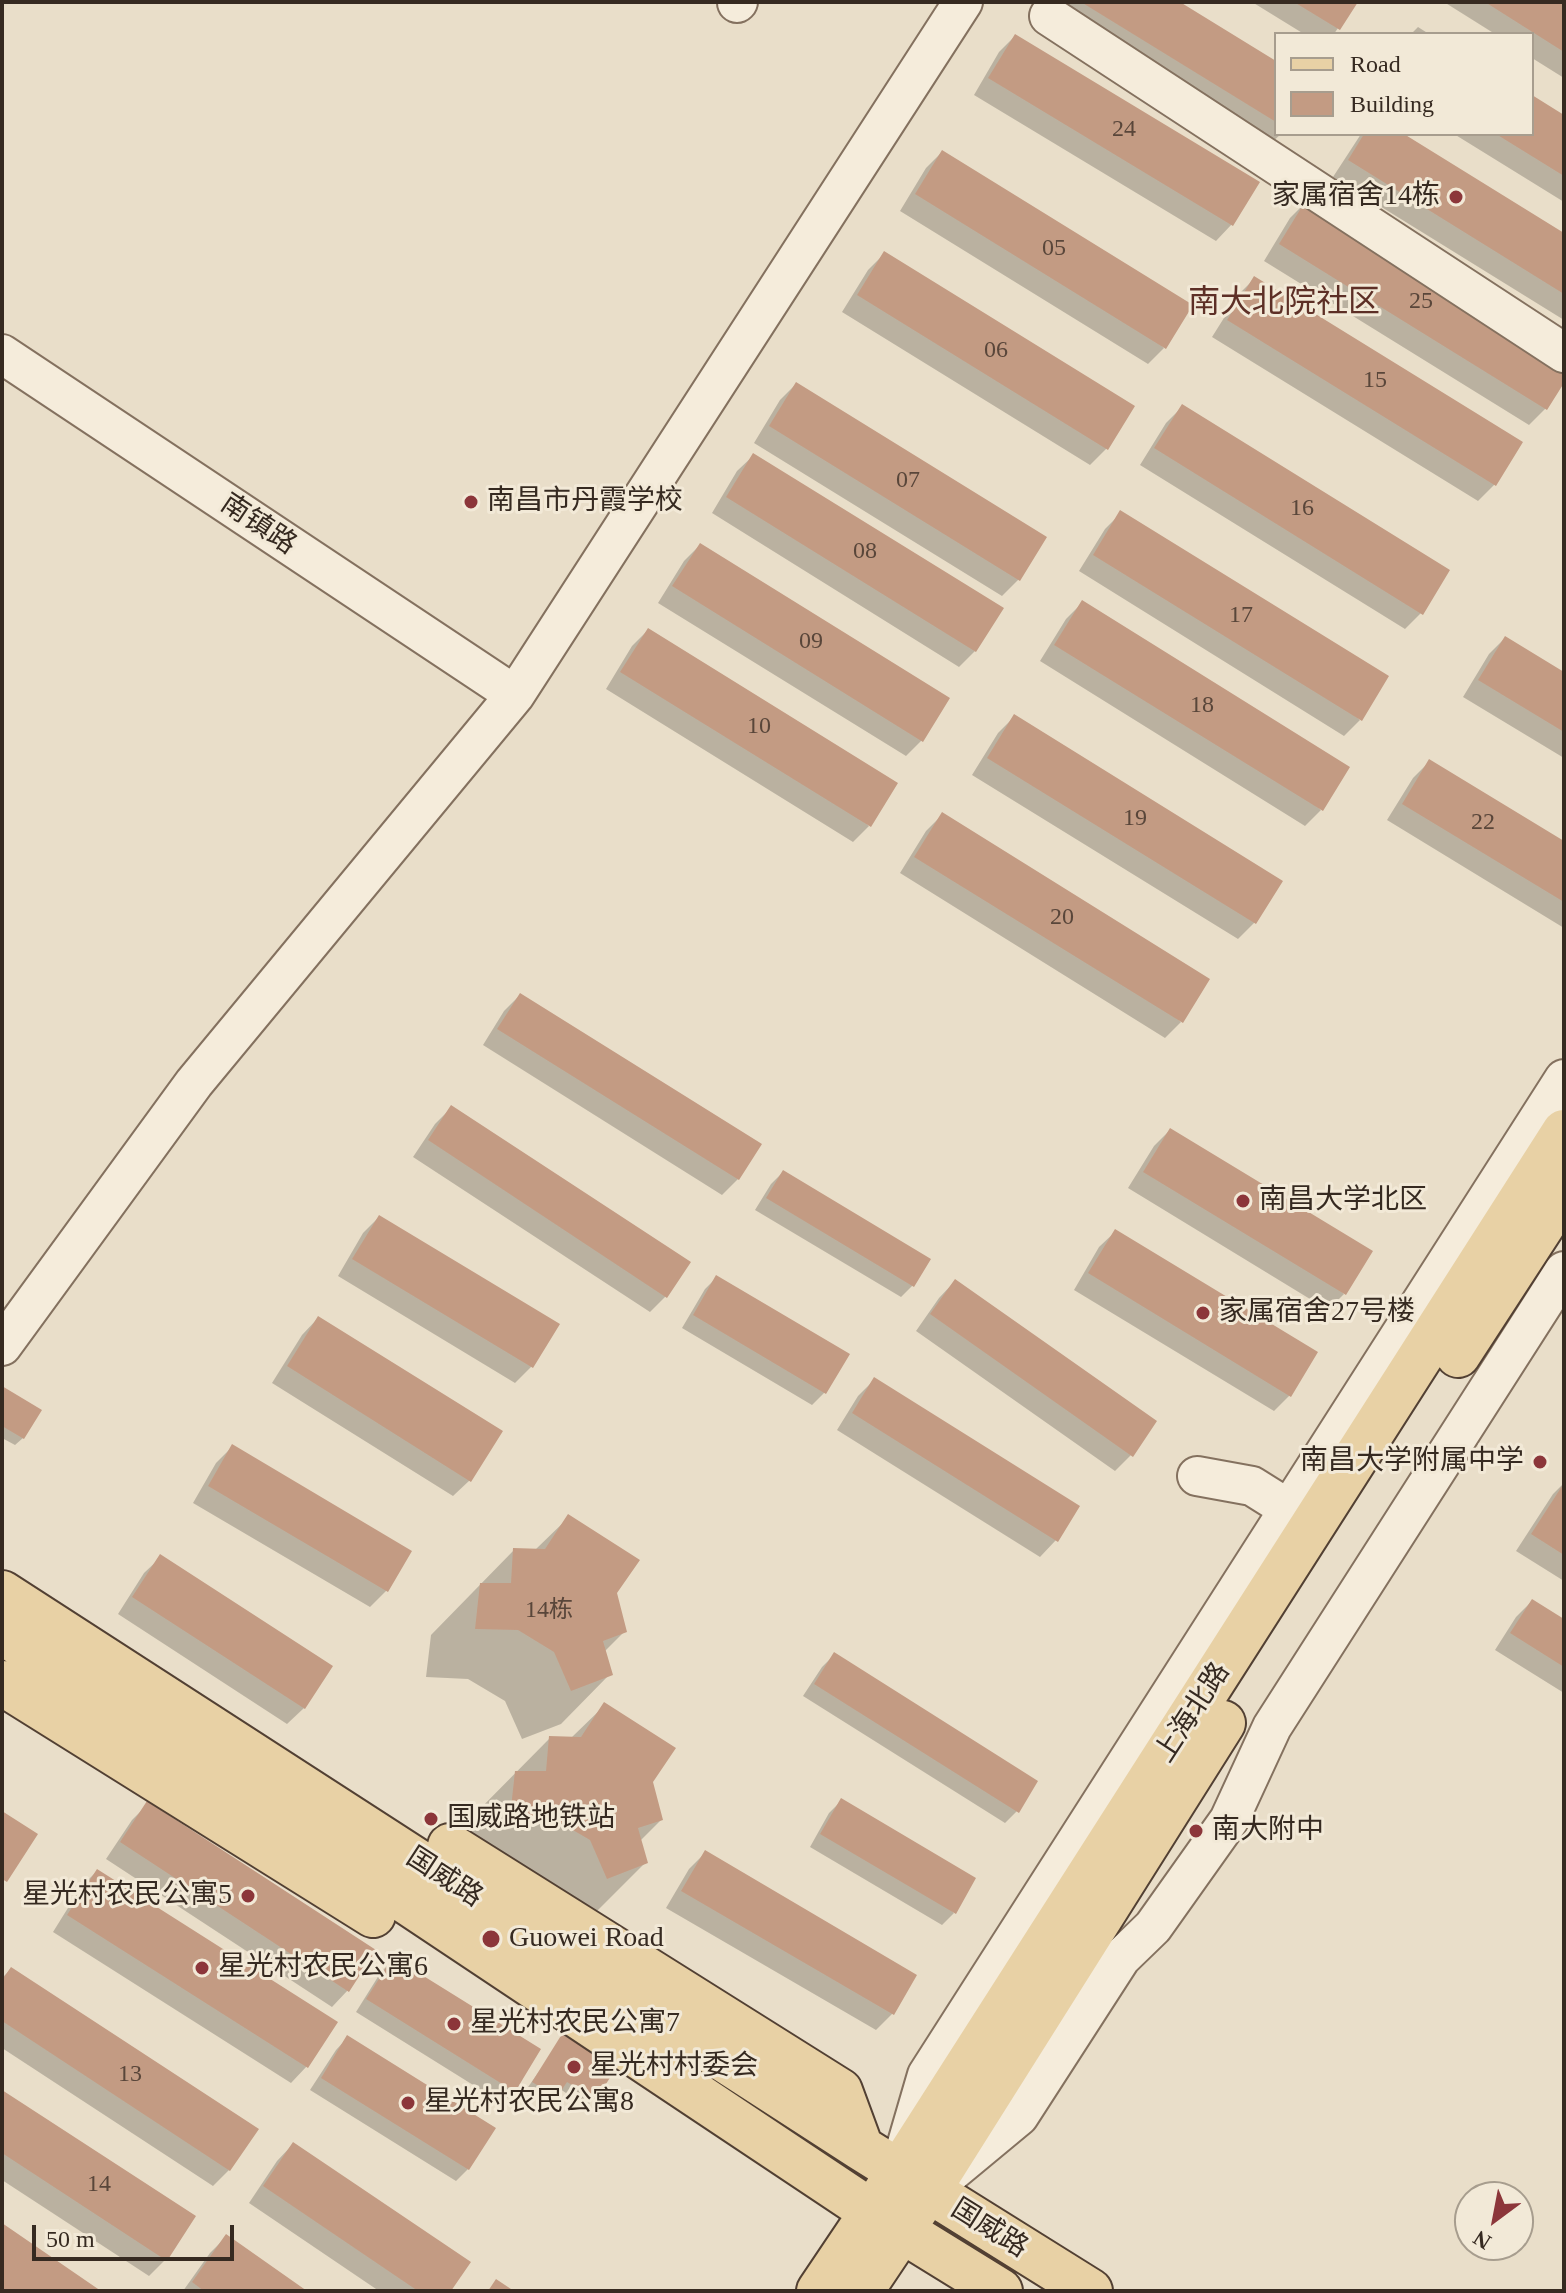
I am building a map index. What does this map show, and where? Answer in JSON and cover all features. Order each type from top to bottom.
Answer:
[{"type":"main road","name":"上海北路","points":[[913,2182],[1302,1517],[1564,1132]]},
{"type":"main road","name":"上海北路","points":[[819,2291],[887,2221],[1564,1192]]},
{"type":"main road","points":[[2,1566],[840,2091],[861,2148]]},
{"type":"main road","name":"国威路","points":[[2,1593],[913,2182],[1090,2291]]},
{"type":"main road","name":"国威路","points":[[2,1632],[835,2187],[1000,2291]]},
{"type":"main road","points":[[2,1683],[780,2169],[835,2187]]},
{"type":"main road","name":"上海北路","points":[[861,2291],[887,2221]]},
{"type":"street","points":[[2,1346],[194,1083],[515,695],[963,2]]},
{"type":"street","points":[[1049,16],[1564,353]]},
{"type":"street","name":"南镇路","points":[[2,354],[515,695]]},
{"type":"street","points":[[1197,1476],[1252,1486],[1302,1517],[1564,1079]]},
{"type":"street","points":[[913,2182],[1019,2116],[1121,1958],[1153,1927],[1229,1820],[1272,1727],[1564,1271]]},
{"type":"building","points":[[1081,2],[1180,2],[1274,60],[1274,121]]},
{"type":"building","points":[[1294,2],[1358,2],[1340,30]]},
{"type":"building","points":[[1485,2],[1564,2],[1564,52]]},
{"type":"building","points":[[1015,34],[1260,182],[1233,226],[988,78]]},
{"type":"building","points":[[1534,96],[1564,115],[1564,176],[1499,136],[1534,136]]},
{"type":"building","name":"家属宿舍14栋","points":[[1363,136],[1407,136],[1564,233],[1564,294],[1348,160]]},
{"type":"building","points":[[942,150],[1193,305],[1166,349],[915,194]]},
{"type":"building","points":[[1306,200],[1564,360],[1564,383],[1547,410],[1279,244]]},
{"type":"building","points":[[884,251],[1135,406],[1108,450],[857,295]]},
{"type":"building","points":[[1254,276],[1523,442],[1496,486],[1227,320]]},
{"type":"building","points":[[796,382],[1047,537],[1020,581],[769,426]]},
{"type":"building","points":[[1182,404],[1450,570],[1423,615],[1154,448]]},
{"type":"building","points":[[753,453],[1004,608],[976,652],[726,497]]},
{"type":"building","points":[[1120,510],[1389,676],[1362,721],[1093,555]]},
{"type":"building","points":[[700,543],[950,698],[923,742],[672,586]]},
{"type":"building","points":[[1082,600],[1350,767],[1323,811],[1054,645]]},
{"type":"building","points":[[648,628],[898,783],[871,827],[620,672]]},
{"type":"building","points":[[1505,636],[1564,672],[1564,732],[1478,680]]},
{"type":"building","points":[[1014,714],[1283,881],[1256,924],[987,758]]},
{"type":"building","points":[[1429,759],[1564,841],[1564,902],[1402,804]]},
{"type":"building","points":[[942,812],[1210,979],[1183,1023],[914,857]]},
{"type":"building","points":[[520,993],[762,1144],[739,1180],[497,1029]]},
{"type":"building","points":[[451,1105],[691,1262],[667,1298],[428,1140]]},
{"type":"building","points":[[1170,1128],[1373,1251],[1346,1295],[1143,1172]]},
{"type":"building","points":[[783,1170],[931,1259],[914,1287],[766,1198]]},
{"type":"building","points":[[379,1215],[560,1324],[533,1368],[352,1259]]},
{"type":"building","name":"家属宿舍27号楼","points":[[1115,1229],[1318,1352],[1291,1397],[1088,1273]]},
{"type":"building","points":[[716,1275],[850,1354],[826,1394],[693,1315]]},
{"type":"building","points":[[955,1279],[1157,1421],[1133,1457],[930,1314]]},
{"type":"building","points":[[318,1316],[503,1431],[471,1482],[287,1366]]},
{"type":"building","points":[[874,1377],[1080,1506],[1058,1542],[852,1413]]},
{"type":"building","points":[[2,1386],[42,1410],[24,1439],[2,1426]]},
{"type":"building","points":[[232,1444],[412,1551],[388,1592],[208,1486]]},
{"type":"building","points":[[1564,1483],[1564,1555],[1531,1534]]},
{"type":"building","points":[[568,1514],[640,1560],[617,1593],[627,1632],[603,1641],[613,1675],[571,1691],[554,1652],[518,1630],[475,1629],[480,1583],[511,1583],[513,1548],[545,1549]]},
{"type":"building","points":[[160,1554],[333,1666],[305,1709],[132,1597]]},
{"type":"building","points":[[1532,1599],[1564,1619],[1564,1667],[1510,1633]]},
{"type":"building","points":[[834,1652],[1038,1781],[1019,1813],[814,1684]]},
{"type":"building","points":[[604,1702],[676,1748],[653,1782],[663,1820],[638,1828],[648,1863],[607,1879],[590,1840],[554,1819],[510,1817],[515,1771],[546,1771],[549,1736],[581,1737]]},
{"type":"building","points":[[841,1798],[976,1878],[956,1914],[820,1834]]},
{"type":"building","name":"星光村农民公寓5","points":[[147,1801],[376,1950],[349,1992],[120,1842]]},
{"type":"building","points":[[2,1811],[38,1834],[7,1882],[2,1879]]},
{"type":"building","points":[[705,1850],[917,1975],[894,2015],[681,1891]]},
{"type":"building","name":"星光村农民公寓6","points":[[97,1869],[338,2022],[308,2068],[67,1915]]},
{"type":"building","name":"星光村农民公寓7","points":[[393,1957],[541,2049],[515,2092],[366,1999]]},
{"type":"building","points":[[11,1967],[259,2129],[230,2171],[2,2021],[2,1980]]},
{"type":"building","points":[[562,2034],[616,2068],[596,2100],[567,2082],[557,2097],[532,2082]]},
{"type":"building","name":"星光村农民公寓8","points":[[347,2035],[496,2128],[469,2170],[321,2078]]},
{"type":"building","points":[[2,2090],[196,2216],[167,2261],[2,2153]]},
{"type":"building","points":[[293,2142],[471,2262],[451,2291],[418,2291],[263,2186]]},
{"type":"building","points":[[2,2223],[101,2291],[2,2291]]},
{"type":"building","points":[[226,2234],[307,2291],[204,2291],[192,2282]]},
{"type":"building","points":[[496,2279],[514,2291],[488,2291]]},
{"type":"place","name":"家属宿舍14栋","points":[[1456,197]]},
{"type":"place","name":"南昌市丹霞学校","points":[[471,502]]},
{"type":"place","name":"南昌大学北区","points":[[1243,1201]]},
{"type":"place","name":"家属宿舍27号楼","points":[[1203,1313]]},
{"type":"place","name":"南昌大学附属中学","points":[[1540,1462]]},
{"type":"place","name":"国威路地铁站","points":[[431,1819]]},
{"type":"place","name":"南大附中","points":[[1196,1831]]},
{"type":"place","name":"星光村农民公寓5","points":[[248,1896]]},
{"type":"place","name":"Guowei Road","points":[[491,1939]]},
{"type":"place","name":"星光村农民公寓6","points":[[202,1968]]},
{"type":"place","name":"星光村农民公寓7","points":[[454,2024]]},
{"type":"place","name":"星光村村委会","points":[[574,2067]]},
{"type":"place","name":"星光村农民公寓8","points":[[408,2103]]},
{"type":"district","name":"南大北院社区","points":[[1284,304]]}]
